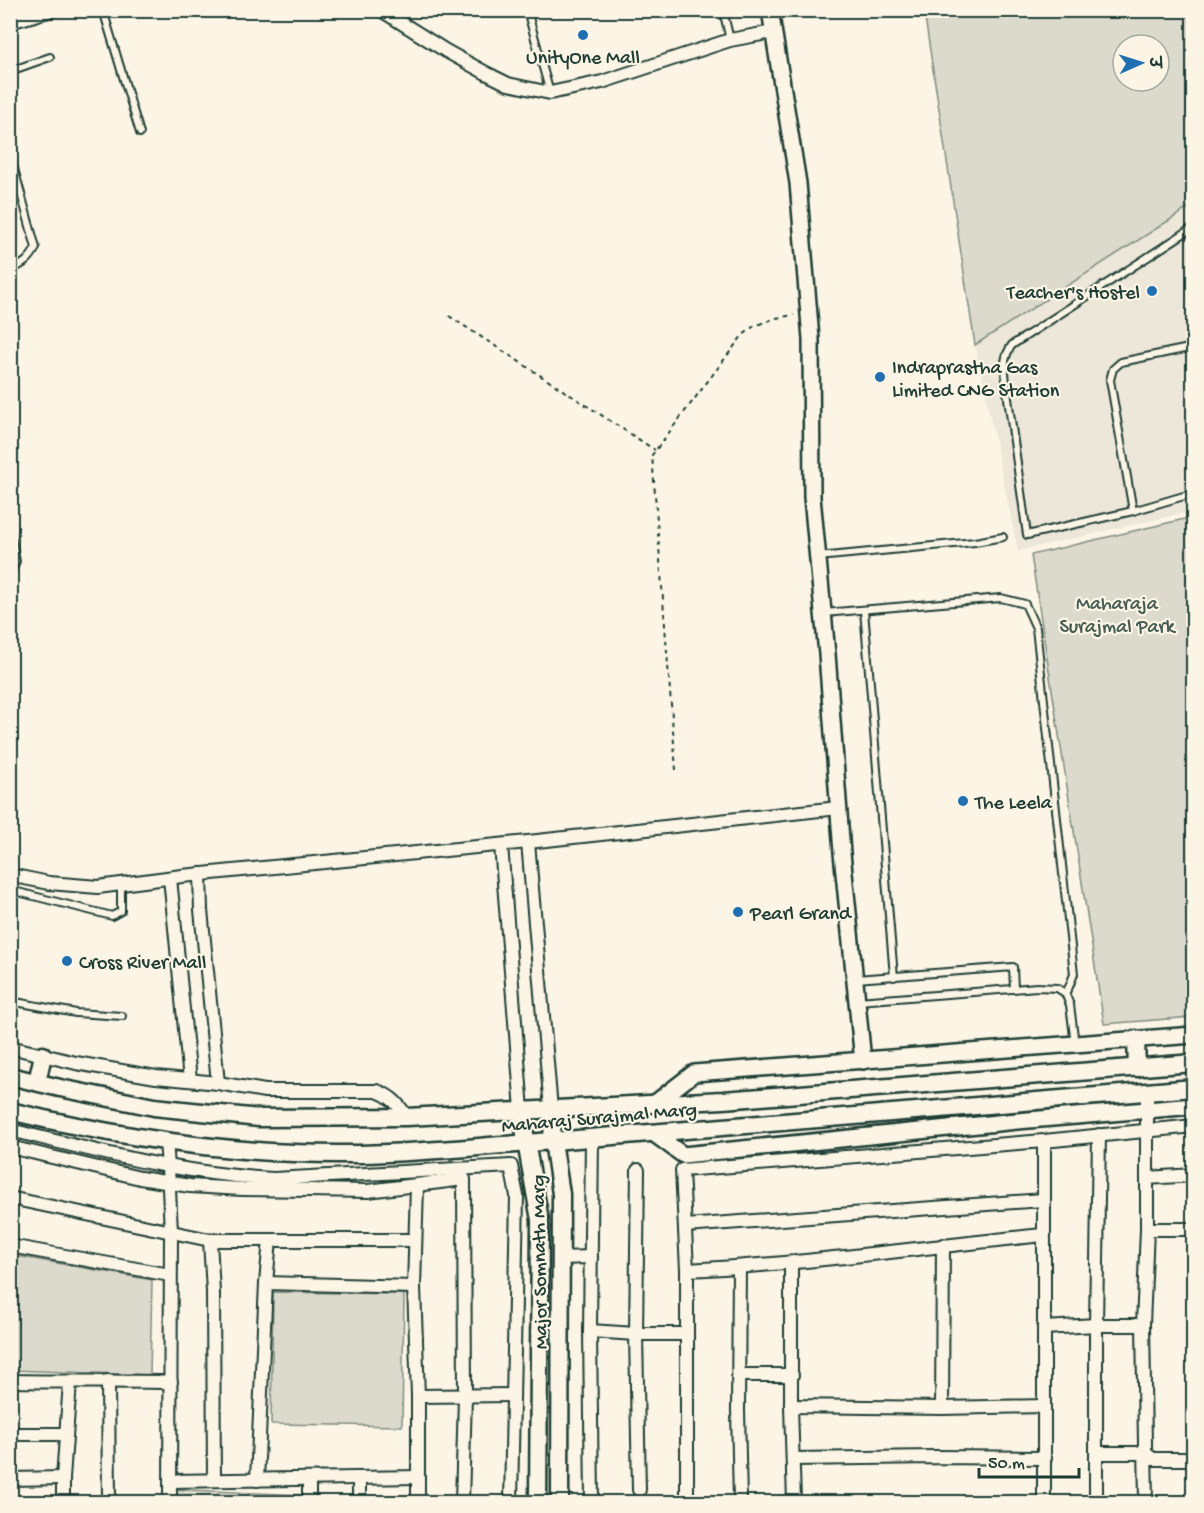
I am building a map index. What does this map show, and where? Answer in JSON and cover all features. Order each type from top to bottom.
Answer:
[{"type":"main road","points":[[1136,1040],[1137,1068]]},
{"type":"main road","points":[[36,1082],[43,1055]]},
{"type":"main road","name":"Maharaj Surajmal Marg","points":[[10,1076],[154,1107],[259,1118],[407,1117],[723,1100],[1194,1063]]},
{"type":"main road","name":"Maharaj Surajmal Marg","points":[[10,1111],[69,1125],[166,1141],[256,1152],[348,1154],[418,1152],[1194,1088]]},
{"type":"main road","name":"Major Somnath Marg","points":[[551,1109],[561,1194],[560,1503]]},
{"type":"main road","name":"Major Somnath Marg","points":[[522,1110],[540,1220],[538,1503]]},
{"type":"street","points":[[10,22],[52,10]]},
{"type":"street","points":[[381,10],[446,51],[508,84],[550,93],[602,82],[730,40],[773,32]]},
{"type":"street","points":[[770,10],[798,183],[811,339],[812,497],[838,808],[863,1061]]},
{"type":"street","points":[[10,875],[50,883],[98,887],[200,874],[501,845],[838,808]]},
{"type":"street","name":"Major Somnath Marg","points":[[528,842],[551,1109]]},
{"type":"street","name":"Major Somnath Marg","points":[[501,845],[522,1110]]},
{"type":"street","points":[[200,874],[201,910],[218,1083]]},
{"type":"street","points":[[170,878],[190,1080]]},
{"type":"street","name":"Maharaj Surajmal Marg","points":[[654,1104],[694,1074],[1194,1035]]},
{"type":"street","points":[[10,1047],[76,1063],[156,1077],[218,1083],[265,1091],[376,1091],[398,1103],[407,1117]]},
{"type":"street","points":[[1146,1503],[1143,1325],[1147,1229],[1147,1091]]},
{"type":"street","points":[[652,1133],[683,1155],[1194,1106]]},
{"type":"street","points":[[687,1503],[687,1270],[682,1170],[1044,1141],[1194,1126]]},
{"type":"street","points":[[10,1130],[168,1167],[243,1178],[274,1179],[511,1166],[517,1196],[511,1503]]},
{"type":"street","points":[[1096,1503],[1099,1135]]},
{"type":"street","points":[[592,1138],[590,1331],[592,1503]]},
{"type":"street","points":[[166,1141],[171,1232],[170,1503]]},
{"type":"street","points":[[1044,1141],[1044,1503]]},
{"type":"street","points":[[10,1148],[140,1178],[190,1186],[368,1191],[464,1179],[465,1397],[462,1503]]},
{"type":"street","points":[[638,1170],[636,1334],[639,1490]]},
{"type":"street","points":[[1147,1178],[1194,1175]]},
{"type":"street","points":[[417,1186],[414,1287],[418,1396],[418,1503]]},
{"type":"street","points":[[10,1198],[210,1240],[415,1240]]},
{"type":"street","points":[[685,1226],[1043,1200]]},
{"type":"street","points":[[1147,1229],[1194,1229]]},
{"type":"street","points":[[687,1270],[791,1263],[1043,1235]]},
{"type":"street","points":[[210,1240],[213,1292],[214,1480]]},
{"type":"street","points":[[257,1480],[270,1240]]},
{"type":"street","points":[[942,1408],[943,1245]]},
{"type":"street","points":[[10,1246],[170,1275]]},
{"type":"street","points":[[561,1258],[591,1257]]},
{"type":"street","points":[[791,1263],[794,1503]]},
{"type":"street","points":[[739,1267],[740,1503]]},
{"type":"street","points":[[266,1283],[414,1287]]},
{"type":"street","points":[[1044,1328],[1143,1325]]},
{"type":"street","points":[[590,1331],[687,1334]]},
{"type":"street","points":[[739,1375],[792,1375]]},
{"type":"street","points":[[10,1381],[171,1383]]},
{"type":"street","points":[[108,1381],[109,1503]]},
{"type":"street","points":[[63,1503],[70,1382]]},
{"type":"street","points":[[418,1396],[513,1395]]},
{"type":"street","points":[[791,1406],[942,1408],[1044,1406]]},
{"type":"street","points":[[10,1434],[66,1434]]},
{"type":"street","points":[[1096,1453],[1145,1453],[1153,1459],[1194,1459]]},
{"type":"street","points":[[793,1459],[1045,1458]]},
{"type":"street","points":[[10,1479],[63,1478]]},
{"type":"street","points":[[171,1481],[418,1478]]},
{"type":"street","points":[[309,1479],[309,1503]]},
{"type":"street","points":[[359,1479],[359,1503]]},
{"type":"lane","points":[[103,10],[140,133]]},
{"type":"lane","points":[[527,10],[550,93]]},
{"type":"lane","points":[[723,10],[730,40]]},
{"type":"lane","points":[[10,73],[50,57]]},
{"type":"lane","points":[[10,154],[36,248],[25,263],[10,271]]},
{"type":"lane","points":[[1194,227],[1012,345],[1006,354],[1005,365],[1027,536],[1133,511],[1194,493]]},
{"type":"lane","points":[[1133,511],[1110,380],[1113,369],[1121,362],[1194,347]]},
{"type":"lane","points":[[10,532],[16,561],[10,575]]},
{"type":"lane","points":[[818,557],[975,542],[1003,537]]},
{"type":"lane","points":[[823,613],[1001,598],[1025,604],[1036,628],[1074,974],[1065,993]]},
{"type":"lane","points":[[864,609],[894,977]]},
{"type":"lane","points":[[10,890],[112,916],[121,911],[121,884]]},
{"type":"lane","points":[[855,979],[1013,967],[1014,989]]},
{"type":"lane","points":[[857,1001],[1037,987],[1057,988],[1065,993],[1070,1005],[1076,1044]]},
{"type":"lane","points":[[10,1001],[76,1013],[122,1016]]},
{"type":"path","points":[[676,770],[652,455],[742,336],[754,326],[776,318],[809,312]]},
{"type":"path","points":[[449,316],[655,450]]},
{"type":"shaded area","points":[[1193,205],[1193,511],[1018,551],[975,345]]},
{"type":"green space","points":[[924,11],[1193,11],[1193,205],[975,345]]},
{"type":"green space","name":"Maharaja Surajmal Park","points":[[1193,517],[1193,1017],[1104,1024],[1031,555]]},
{"type":"green space","points":[[11,1255],[152,1280],[150,1375],[11,1370]]},
{"type":"green space","points":[[273,1292],[404,1294],[402,1426],[271,1424]]},
{"type":"green space","points":[[167,1489],[300,1495],[300,1502],[168,1502]]},
{"type":"place","name":"UnityOne Mall","points":[[583,35]]},
{"type":"place","name":"Teacher's Hostel","points":[[1152,291]]},
{"type":"place","name":"Indraprastha Gas Limited CNG Station","points":[[880,377]]},
{"type":"place","name":"The Leela","points":[[963,801]]},
{"type":"place","name":"Pearl Grand","points":[[738,912]]},
{"type":"place","name":"Cross River Mall","points":[[67,961]]}]
